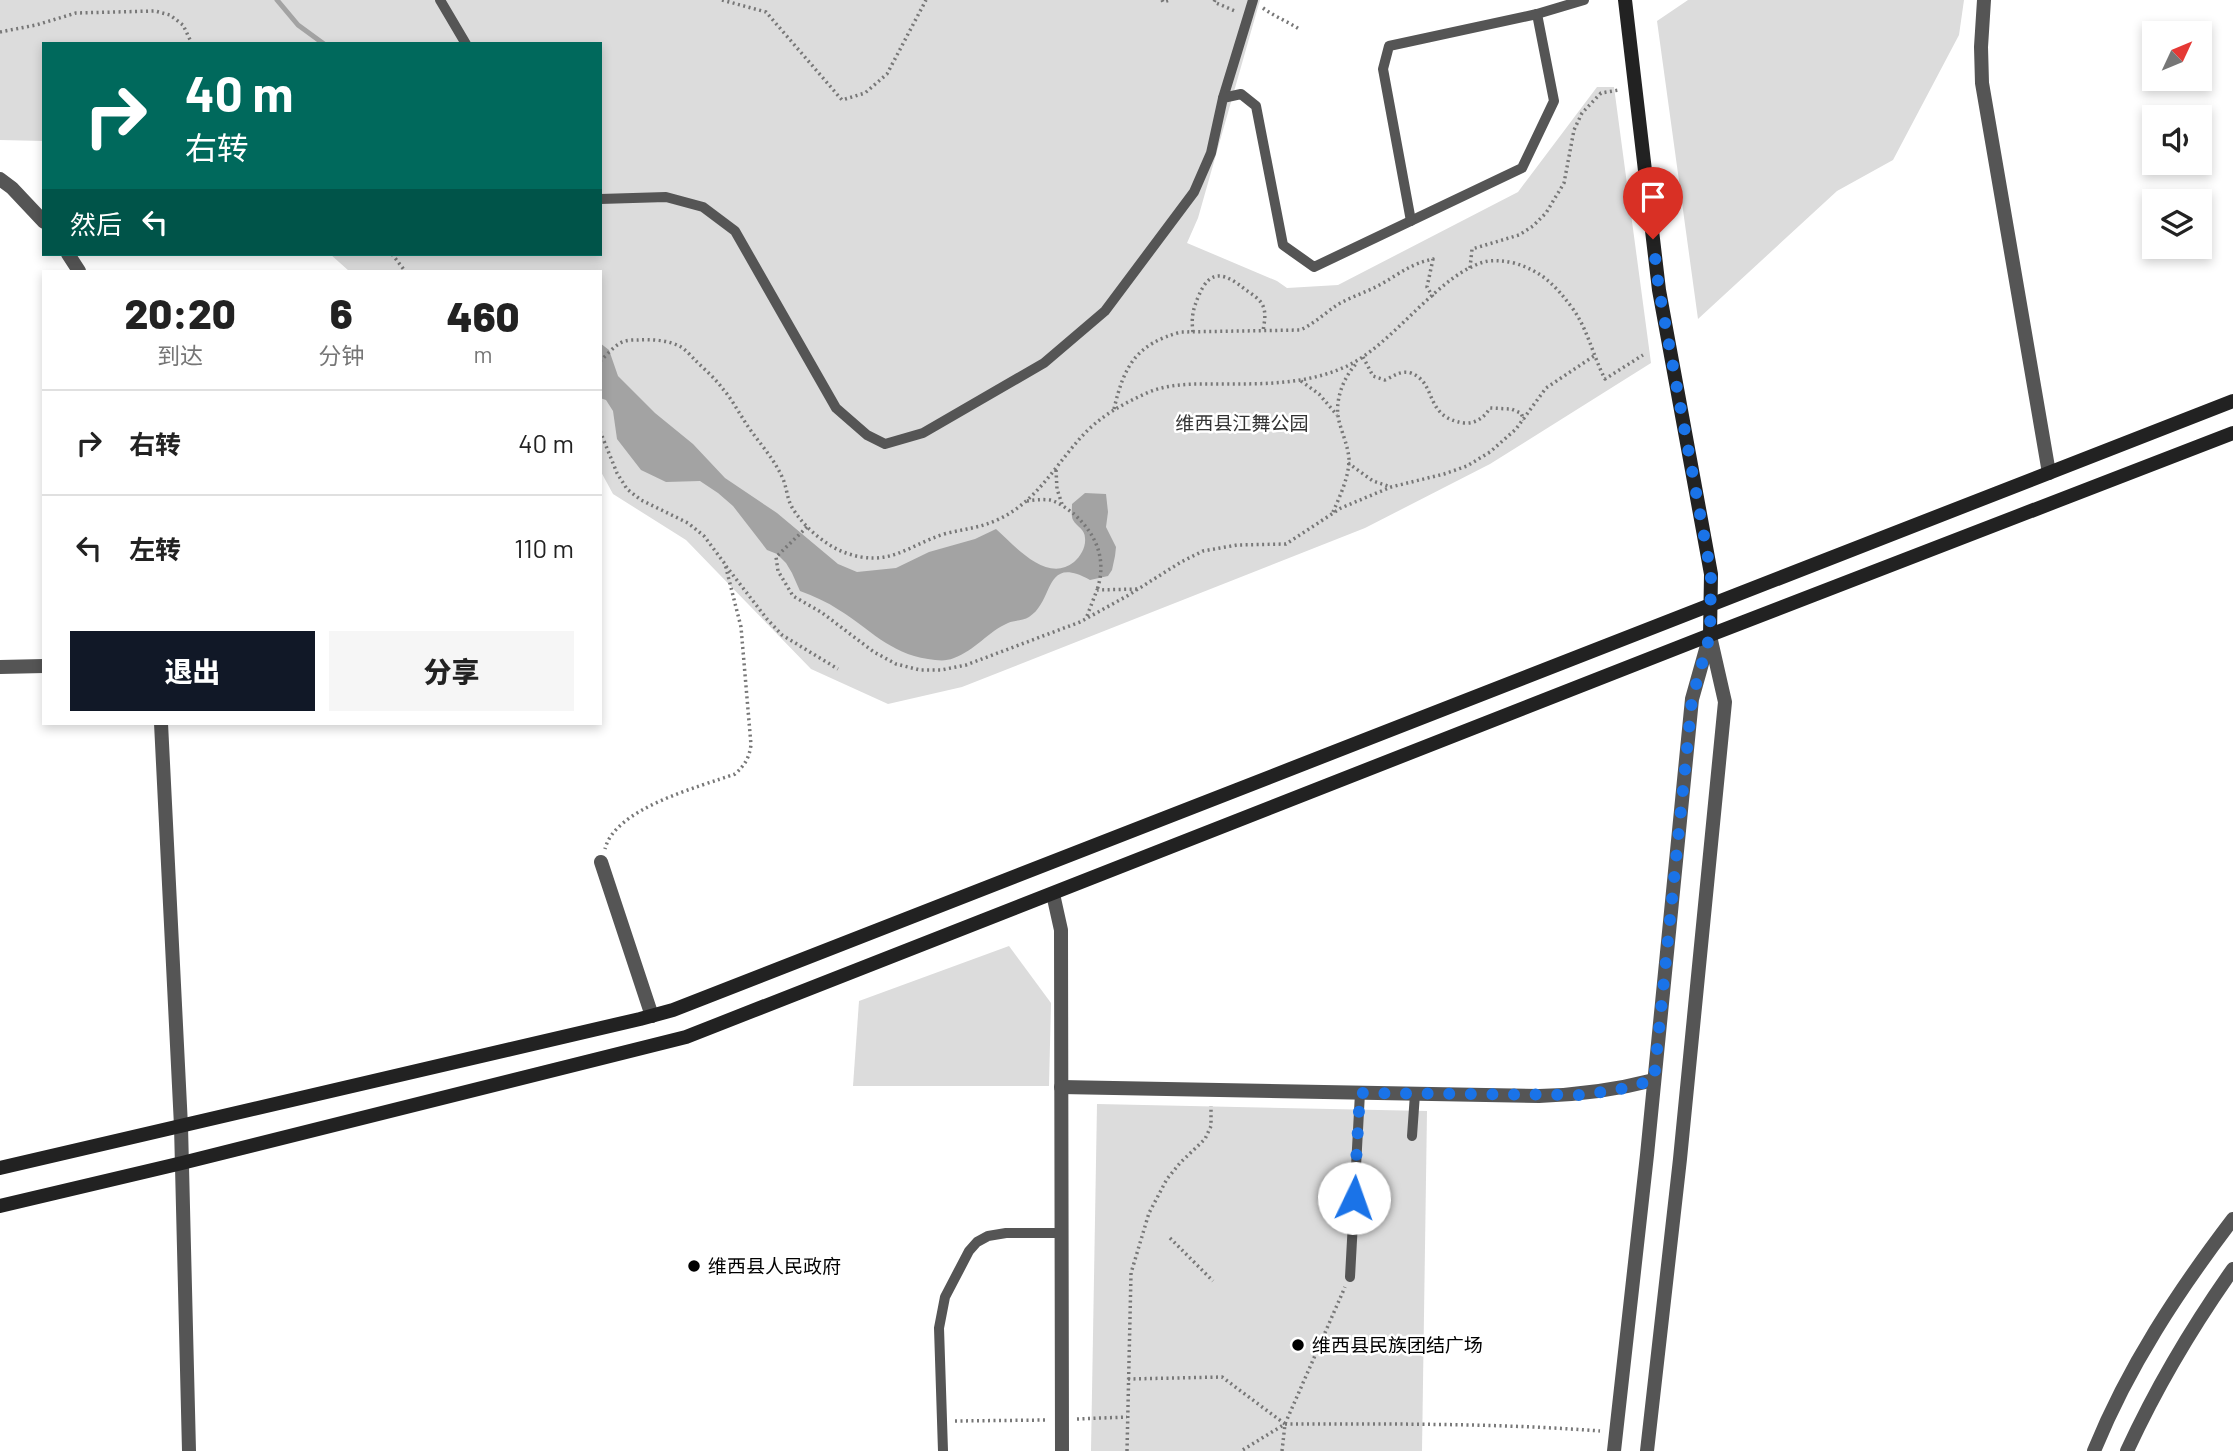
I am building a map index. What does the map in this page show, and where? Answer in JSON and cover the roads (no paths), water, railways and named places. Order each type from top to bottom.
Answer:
[{"type":"main road","points":[[1625,0],[1659,290],[1711,574],[1710,635]]},
{"type":"main road","points":[[0,1168],[673,1010],[2233,401]]},
{"type":"main road","points":[[0,1206],[686,1037],[2233,433]]},
{"type":"street","points":[[1984,0],[1982,83],[2049,472]]},
{"type":"street","points":[[0,179],[42,220]]},
{"type":"street","points":[[1614,1451],[1692,699],[1710,635]]},
{"type":"street","points":[[1647,1451],[1680,1159],[1725,702],[1710,635]]},
{"type":"street","points":[[0,667],[42,666]]},
{"type":"street","points":[[161,725],[181,1126],[189,1451]]},
{"type":"street","points":[[601,862],[652,1016]]},
{"type":"street","points":[[1053,894],[1061,930],[1062,1451]]},
{"type":"street","points":[[1061,1087],[1579,1095],[1617,1090],[1654,1080]]},
{"type":"street","points":[[2094,1451],[2142,1352],[2173,1302],[2233,1219]]},
{"type":"street","points":[[2127,1451],[2169,1367],[2233,1269]]},
{"type":"lane","points":[[440,0],[465,42]]},
{"type":"lane","points":[[1410,221],[1383,69],[1389,46],[1536,14],[1584,0]]},
{"type":"lane","points":[[602,198],[666,197],[704,207],[735,231],[836,408],[867,435],[885,444],[923,433],[1044,363],[1105,311],[1194,192],[1211,153],[1223,98],[1252,1]]},
{"type":"lane","points":[[1223,98],[1241,93],[1256,106],[1283,245],[1314,267],[1522,168],[1555,101],[1536,14]]},
{"type":"lane","points":[[1350,1277],[1360,1093]]},
{"type":"lane","points":[[1412,1136],[1415,1094]]},
{"type":"lane","points":[[943,1451],[939,1328],[945,1297],[968,1251],[988,1236],[1006,1233],[1061,1233]]},
{"type":"waterway","points":[[277,0],[298,25],[321,42]]},
{"type":"place","name":"维西县人民政府","points":[[694,1266]]},
{"type":"place","name":"维西县民族团结广场","points":[[1298,1345]]},
{"type":"park label","name":"维西县江舞公园","points":[[1242,423]]}]
